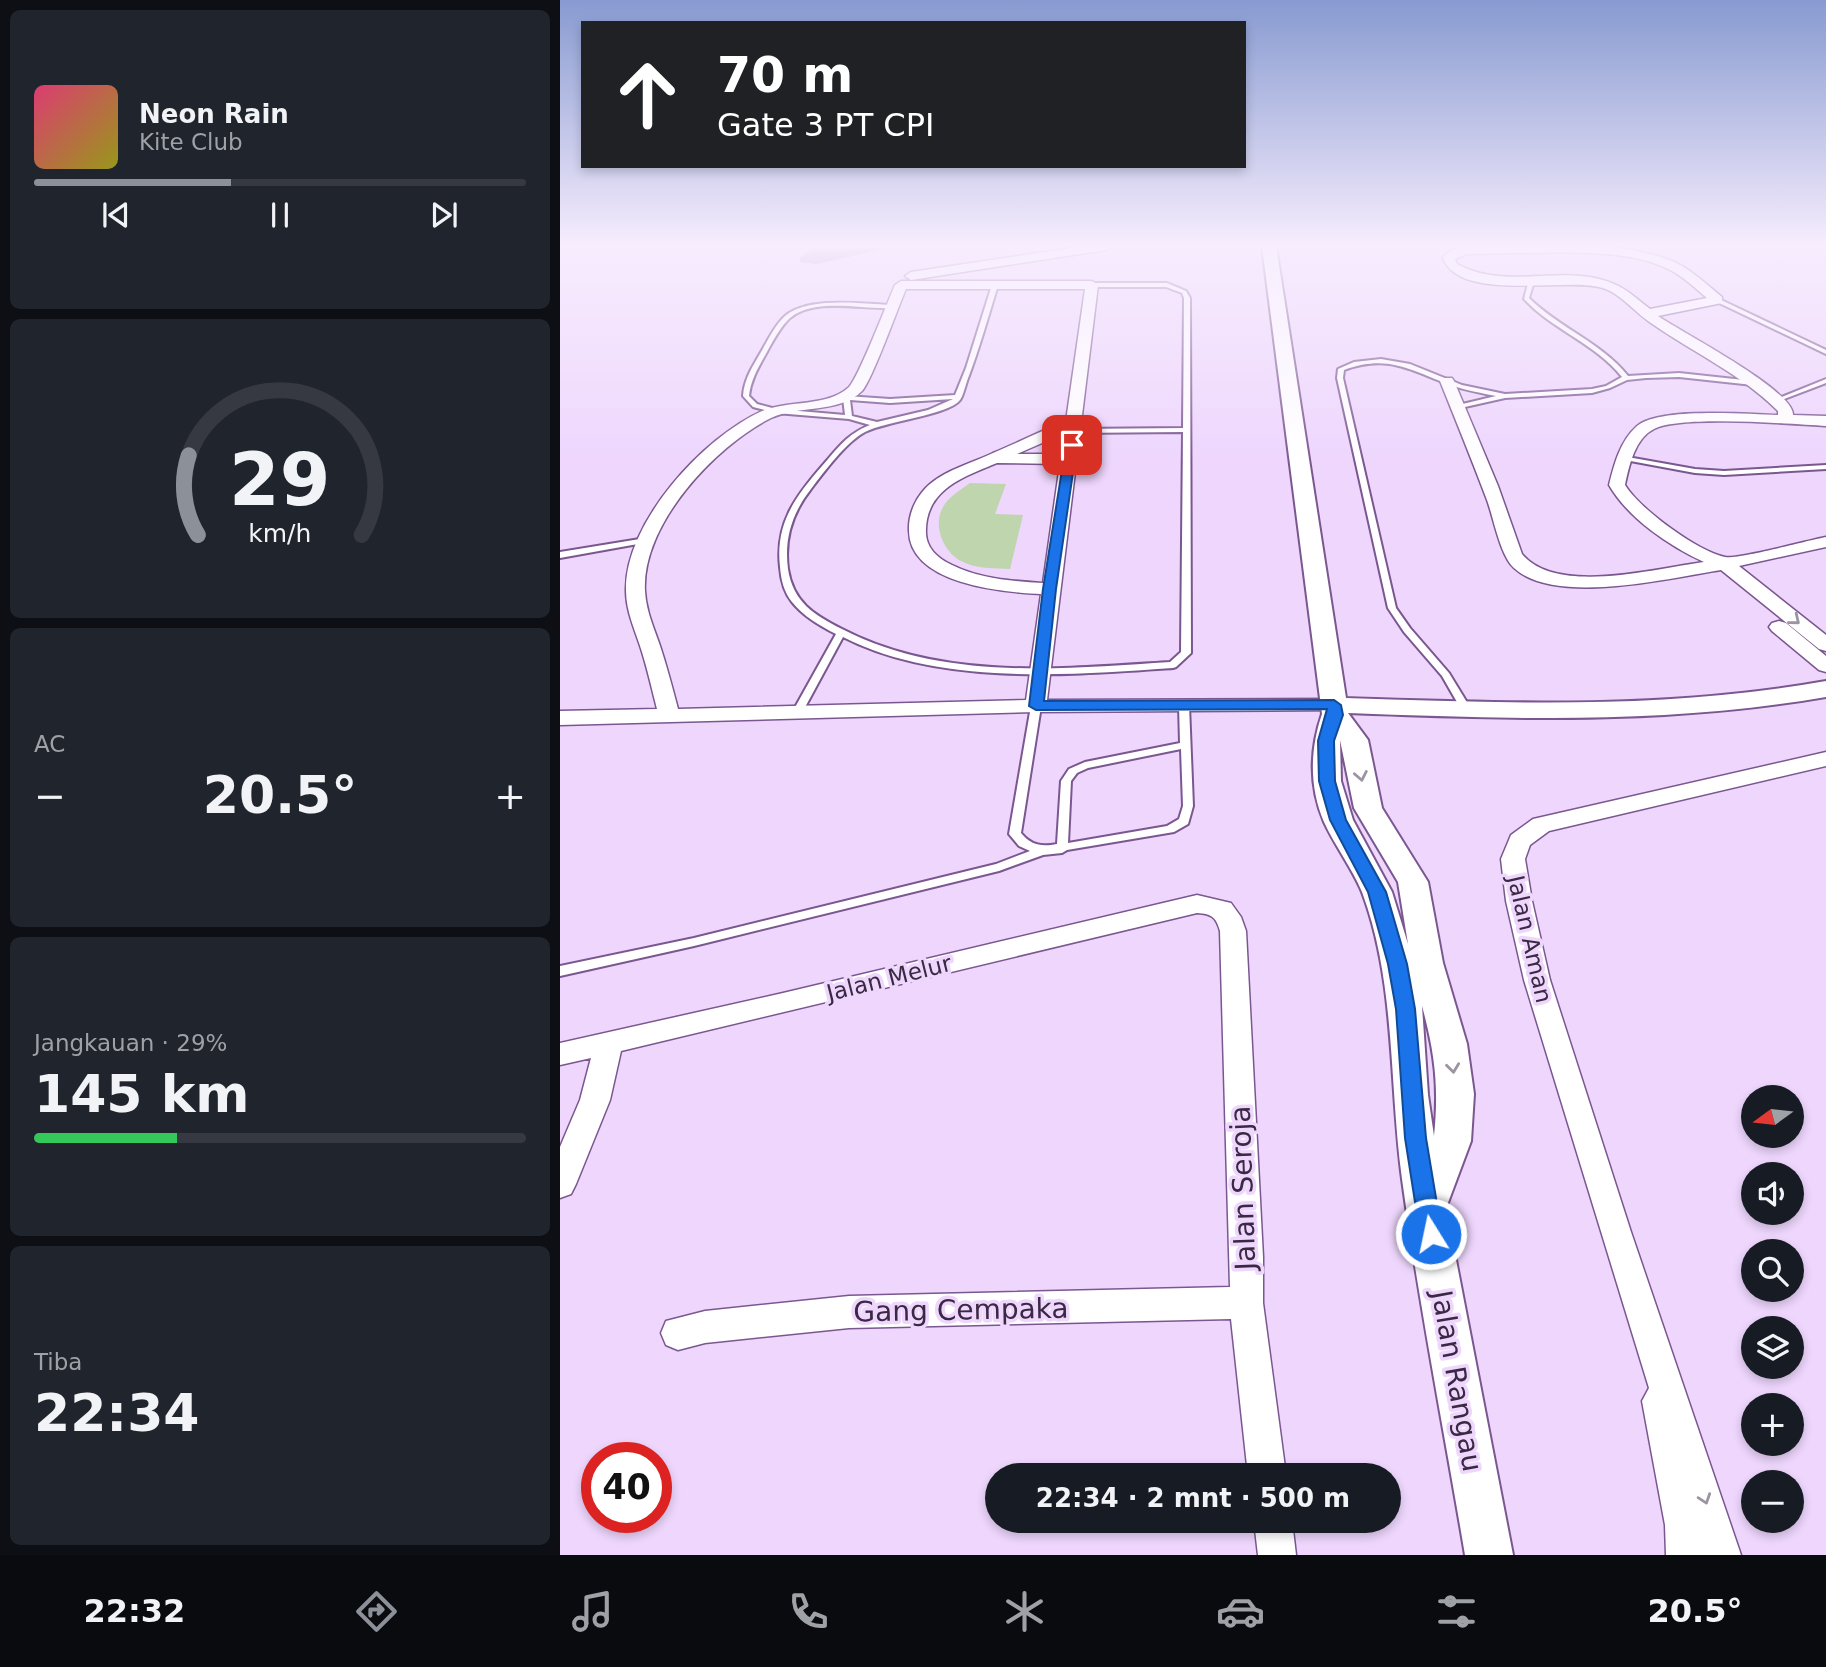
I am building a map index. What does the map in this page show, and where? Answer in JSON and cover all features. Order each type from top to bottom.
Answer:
[{"type":"street","points":[[669,713],[637,610],[635,585],[646,540],[660,514],[688,478],[716,449],[751,423],[776,411],[846,398],[857,388],[886,319]]},
{"type":"street","points":[[1036,706],[1088,319]]},
{"type":"street","points":[[1279,319],[1334,710]]},
{"type":"street","points":[[1653,319],[1759,384],[1786,410],[1785,421]]},
{"type":"street","points":[[1447,381],[1494,498],[1513,555],[1521,565],[1538,575],[1561,582],[1591,583],[1716,566],[1826,542]]},
{"type":"street","points":[[1826,421],[1662,422],[1647,426],[1625,458],[1617,485],[1626,500],[1826,645]]},
{"type":"street","points":[[1050,589],[1010,587],[976,581],[947,571],[923,552],[915,533],[920,508],[936,487],[963,471],[1074,427]]},
{"type":"street","points":[[993,459],[1070,459]]},
{"type":"street","points":[[1716,566],[1826,666]]},
{"type":"street","points":[[560,718],[669,713],[1184,705],[1334,710],[1658,712],[1738,705],[1826,689]]},
{"type":"street","name":"Jalan Rangau","points":[[1334,710],[1326,741],[1330,797],[1347,839],[1412,963],[1422,1003],[1410,1095],[1426,1208],[1489,1555]]},
{"type":"street","name":"Jalan Aman","points":[[1722,1555],[1651,1342],[1537,981],[1519,901],[1513,859],[1520,841],[1541,825],[1826,760]]},
{"type":"street","name":"Jalan Melur","points":[[560,1054],[1197,904],[1218,906]]},
{"type":"street","name":"Jalan Seroja","points":[[1218,906],[1229,915],[1233,931],[1247,1257],[1245,1303],[1265,1463]]},
{"type":"street","points":[[560,1184],[595,1100],[609,1044]]},
{"type":"street","name":"Gang Cempaka","points":[[678,1333],[705,1327],[849,1312],[1245,1303]]},
{"type":"street","name":"Jalan Aman","points":[[1651,1342],[1663,1422],[1684,1525],[1685,1555]]},
{"type":"street","points":[[1274,1533],[1277,1555]]},
{"type":"lane","points":[[787,319],[769,344],[746,386],[746,396],[755,406],[776,411],[849,417],[875,424]]},
{"type":"lane","points":[[984,319],[958,397],[947,405],[875,424],[849,439],[822,470],[792,512],[783,536],[783,563],[789,591],[807,613],[840,634],[876,649],[926,662],[973,668],[1039,669],[1173,665],[1186,653],[1187,319]]},
{"type":"lane","points":[[1550,319],[1615,363],[1626,378]]},
{"type":"lane","points":[[1756,319],[1826,352]]},
{"type":"lane","points":[[1466,709],[1446,674],[1402,624],[1392,608],[1340,378],[1341,369],[1374,360],[1422,369],[1447,381],[1505,396]]},
{"type":"lane","points":[[1456,407],[1505,396],[1592,391],[1626,378],[1679,376],[1759,384]]},
{"type":"lane","points":[[1777,400],[1826,380]]},
{"type":"lane","points":[[849,417],[846,398],[890,401],[958,397]]},
{"type":"lane","points":[[1074,427],[1187,430]]},
{"type":"lane","points":[[1625,458],[1695,471],[1724,473],[1826,467]]},
{"type":"lane","points":[[560,555],[646,540]]},
{"type":"lane","points":[[798,711],[840,634]]},
{"type":"lane","points":[[560,971],[694,942],[999,867],[1041,851],[1170,829],[1184,821],[1188,806],[1184,705]]},
{"type":"lane","points":[[1036,706],[1015,834],[1023,844],[1041,851]]},
{"type":"lane","points":[[1062,849],[1066,781],[1073,771],[1085,765],[1186,745]]},
{"type":"green space","points":[[970,483],[1006,484],[995,514],[1023,515],[1010,569],[967,564],[955,557],[945,545],[939,523],[942,509],[950,498]]},
{"type":"route","points":[[1072,445],[1050,589],[1036,706],[1334,705],[1335,715],[1326,741],[1327,781],[1338,820],[1377,892],[1397,964],[1406,1009],[1415,1138],[1431,1234]]}]
